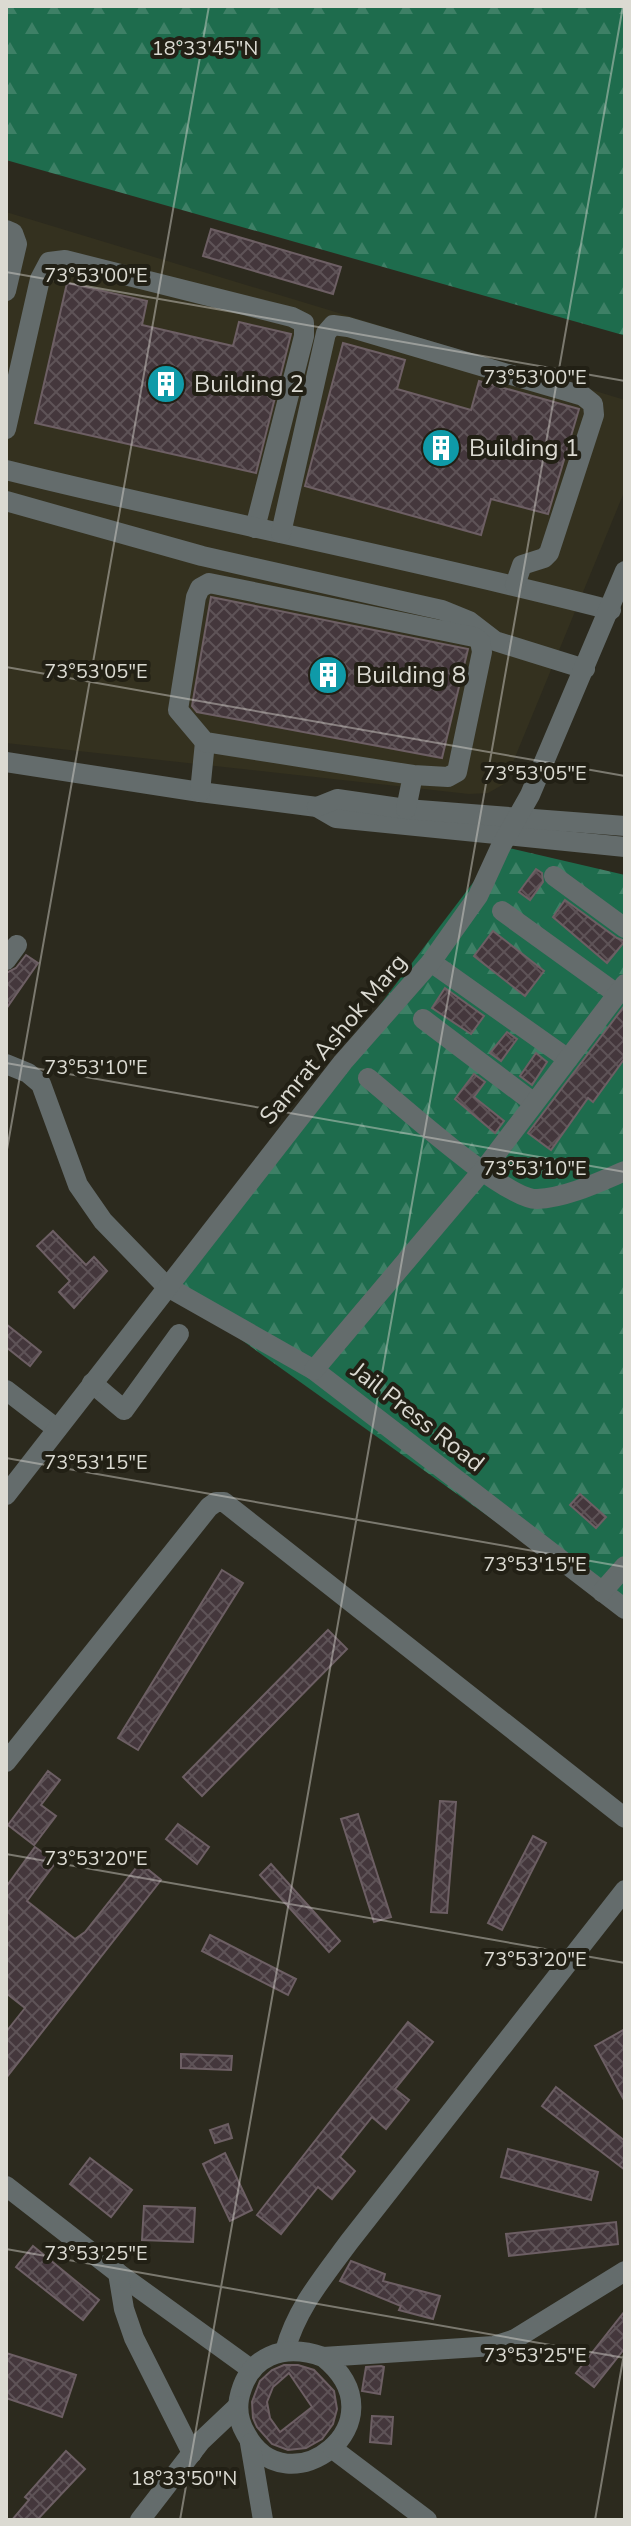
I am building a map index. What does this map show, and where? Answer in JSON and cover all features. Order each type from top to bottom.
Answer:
[{"type":"street","points":[[6,230],[13,233],[17,244],[6,291]]},
{"type":"street","points":[[6,429],[40,279],[49,262],[65,260],[292,317],[304,323],[304,336],[255,528]]},
{"type":"street","points":[[281,533],[326,333],[333,325],[348,327],[583,396],[593,404],[594,415],[549,553],[544,558],[522,565],[515,585]]},
{"type":"street","points":[[6,470],[515,585],[611,610]]},
{"type":"street","points":[[6,501],[202,556],[442,610],[469,621],[495,641],[585,669]]},
{"type":"street","name":"Samrat Ashok Marg","points":[[6,1495],[343,1062],[431,962],[478,896],[530,795],[625,571]]},
{"type":"street","points":[[209,583],[474,637],[480,641],[482,652],[457,772],[448,777],[413,775],[205,742],[178,710],[200,588],[209,583]]},
{"type":"street","points":[[200,792],[205,742]]},
{"type":"street","points":[[6,762],[317,807],[336,818],[512,828],[625,826]]},
{"type":"street","points":[[406,809],[413,775]]},
{"type":"street","points":[[317,807],[337,799],[625,847]]},
{"type":"street","points":[[554,876],[625,928]]},
{"type":"street","points":[[314,1370],[483,1171],[621,989],[502,911]]},
{"type":"street","points":[[431,962],[568,1059]]},
{"type":"street","points":[[423,1019],[534,1103]]},
{"type":"street","name":"Jail Press Road","points":[[6,1064],[28,1073],[41,1084],[78,1185],[103,1221],[166,1286],[314,1370],[625,1609]]},
{"type":"street","points":[[368,1078],[483,1171],[526,1198],[539,1199],[625,1171]]},
{"type":"street","points":[[92,1383],[124,1410],[179,1334]]},
{"type":"street","points":[[6,1390],[57,1429]]},
{"type":"street","points":[[6,1762],[209,1507],[216,1502],[224,1502],[625,1818]]},
{"type":"street","points":[[602,1592],[625,1566]]},
{"type":"street","points":[[285,2351],[298,2317],[341,2253],[625,1890]]},
{"type":"street","points":[[6,2186],[118,2273],[252,2370]]},
{"type":"street","points":[[323,2357],[494,2346],[515,2339],[625,2271]]},
{"type":"street","points":[[118,2273],[124,2309],[134,2338],[192,2453]]},
{"type":"street","points":[[250,2443],[265,2456],[283,2463],[301,2464],[318,2459],[333,2449],[344,2435],[351,2418],[347,2383],[337,2368],[323,2357],[305,2351],[285,2351],[267,2357],[252,2370],[242,2387],[238,2406],[241,2426],[250,2443],[263,2520]]},
{"type":"street","points":[[140,2520],[216,2425],[238,2406]]},
{"type":"street","points":[[333,2449],[427,2520]]},
{"type":"shaded area","points":[[6,212],[625,400],[625,490],[504,784],[488,793],[469,794],[6,743]]},
{"type":"green space","points":[[6,6],[625,6],[623,335],[6,160]]},
{"type":"green space","points":[[501,846],[625,875],[625,1614],[166,1286]]},
{"type":"building","points":[[211,229],[341,267],[333,294],[203,256]]},
{"type":"building","name":"Building 2","points":[[67,283],[147,301],[142,325],[233,346],[239,322],[291,334],[256,473],[35,423]]},
{"type":"building","name":"Building 1","points":[[343,343],[405,360],[397,389],[471,410],[479,381],[579,409],[548,514],[491,499],[481,535],[305,486]]},
{"type":"building","name":"Building 8","points":[[211,597],[468,649],[442,758],[197,712],[192,706]]},
{"type":"building","points":[[536,869],[542,873],[543,882],[530,900],[519,892]]},
{"type":"building","points":[[565,900],[625,941],[607,963],[553,917]]},
{"type":"building","points":[[493,931],[544,971],[525,996],[474,956]]},
{"type":"building","points":[[26,955],[38,963],[6,1009],[6,973],[16,968]]},
{"type":"building","points":[[445,988],[484,1016],[471,1034],[432,1008]]},
{"type":"building","points":[[625,1005],[625,1058],[593,1102],[588,1098],[551,1150],[528,1133]]},
{"type":"building","points":[[507,1032],[517,1039],[501,1061],[490,1053]]},
{"type":"building","points":[[536,1053],[547,1062],[532,1085],[520,1076]]},
{"type":"building","points":[[474,1074],[485,1082],[474,1097],[504,1121],[495,1133],[455,1099]]},
{"type":"building","points":[[53,1231],[86,1265],[94,1257],[107,1271],[74,1308],[59,1292],[70,1281],[37,1246]]},
{"type":"building","points":[[6,1324],[41,1352],[30,1366],[6,1347]]},
{"type":"building","points":[[580,1494],[606,1517],[596,1528],[570,1505]]},
{"type":"building","points":[[222,1570],[243,1583],[138,1750],[118,1738]]},
{"type":"building","points":[[328,1630],[347,1649],[202,1796],[183,1777]]},
{"type":"building","points":[[48,1771],[60,1780],[41,1805],[56,1816],[34,1845],[8,1825]]},
{"type":"building","points":[[440,1801],[456,1802],[447,1913],[431,1912]]},
{"type":"building","points":[[358,1814],[391,1917],[374,1922],[341,1819]]},
{"type":"building","points":[[178,1824],[209,1847],[197,1864],[166,1839]]},
{"type":"building","points":[[533,1836],[546,1843],[502,1930],[488,1923]]},
{"type":"building","points":[[35,1847],[56,1862],[27,1901],[75,1939],[85,1932],[140,1863],[161,1880],[6,2078],[6,2032],[25,2008],[6,1993],[6,1887]]},
{"type":"building","points":[[271,1864],[340,1941],[329,1952],[260,1875]]},
{"type":"building","points":[[210,1935],[296,1979],[288,1995],[202,1951]]},
{"type":"building","points":[[408,2022],[433,2042],[395,2089],[409,2100],[386,2129],[372,2117],[340,2157],[355,2171],[332,2199],[318,2187],[281,2234],[257,2215]]},
{"type":"building","points":[[625,2029],[625,2102],[595,2046]]},
{"type":"building","points":[[181,2054],[232,2056],[231,2070],[181,2068]]},
{"type":"building","points":[[556,2087],[625,2141],[625,2170],[542,2106]]},
{"type":"building","points":[[228,2124],[232,2138],[215,2143],[210,2130]]},
{"type":"building","points":[[508,2149],[598,2172],[591,2200],[501,2177]]},
{"type":"building","points":[[225,2153],[252,2210],[230,2221],[203,2164]]},
{"type":"building","points":[[90,2158],[132,2190],[111,2217],[70,2184]]},
{"type":"building","points":[[144,2206],[195,2208],[193,2242],[142,2240]]},
{"type":"building","points":[[616,2222],[618,2244],[509,2256],[506,2234]]},
{"type":"building","points":[[33,2246],[99,2300],[83,2320],[16,2267]]},
{"type":"building","points":[[351,2261],[385,2274],[383,2281],[440,2296],[433,2319],[399,2310],[401,2306],[340,2281]]},
{"type":"building","points":[[625,2311],[625,2348],[594,2387],[576,2373]]},
{"type":"building","points":[[6,2353],[76,2375],[62,2417],[6,2398]]},
{"type":"building","points":[[284,2365],[298,2365],[314,2370],[334,2391],[337,2409],[333,2424],[322,2439],[306,2448],[288,2450],[272,2444],[257,2427],[252,2402],[260,2381],[272,2370]],"holes":[[[289,2373],[312,2407],[280,2432],[270,2418],[267,2402],[273,2387]]]},
{"type":"building","points":[[366,2367],[384,2367],[380,2394],[362,2391]]},
{"type":"building","points":[[372,2416],[393,2417],[391,2444],[370,2442]]},
{"type":"building","points":[[66,2451],[85,2469],[37,2520],[12,2520],[29,2500],[25,2497]]},
{"type":"place","name":"Building 2","points":[[166,384]]},
{"type":"place","name":"Building 1","points":[[441,448]]},
{"type":"place","name":"Building 8","points":[[328,675]]}]
